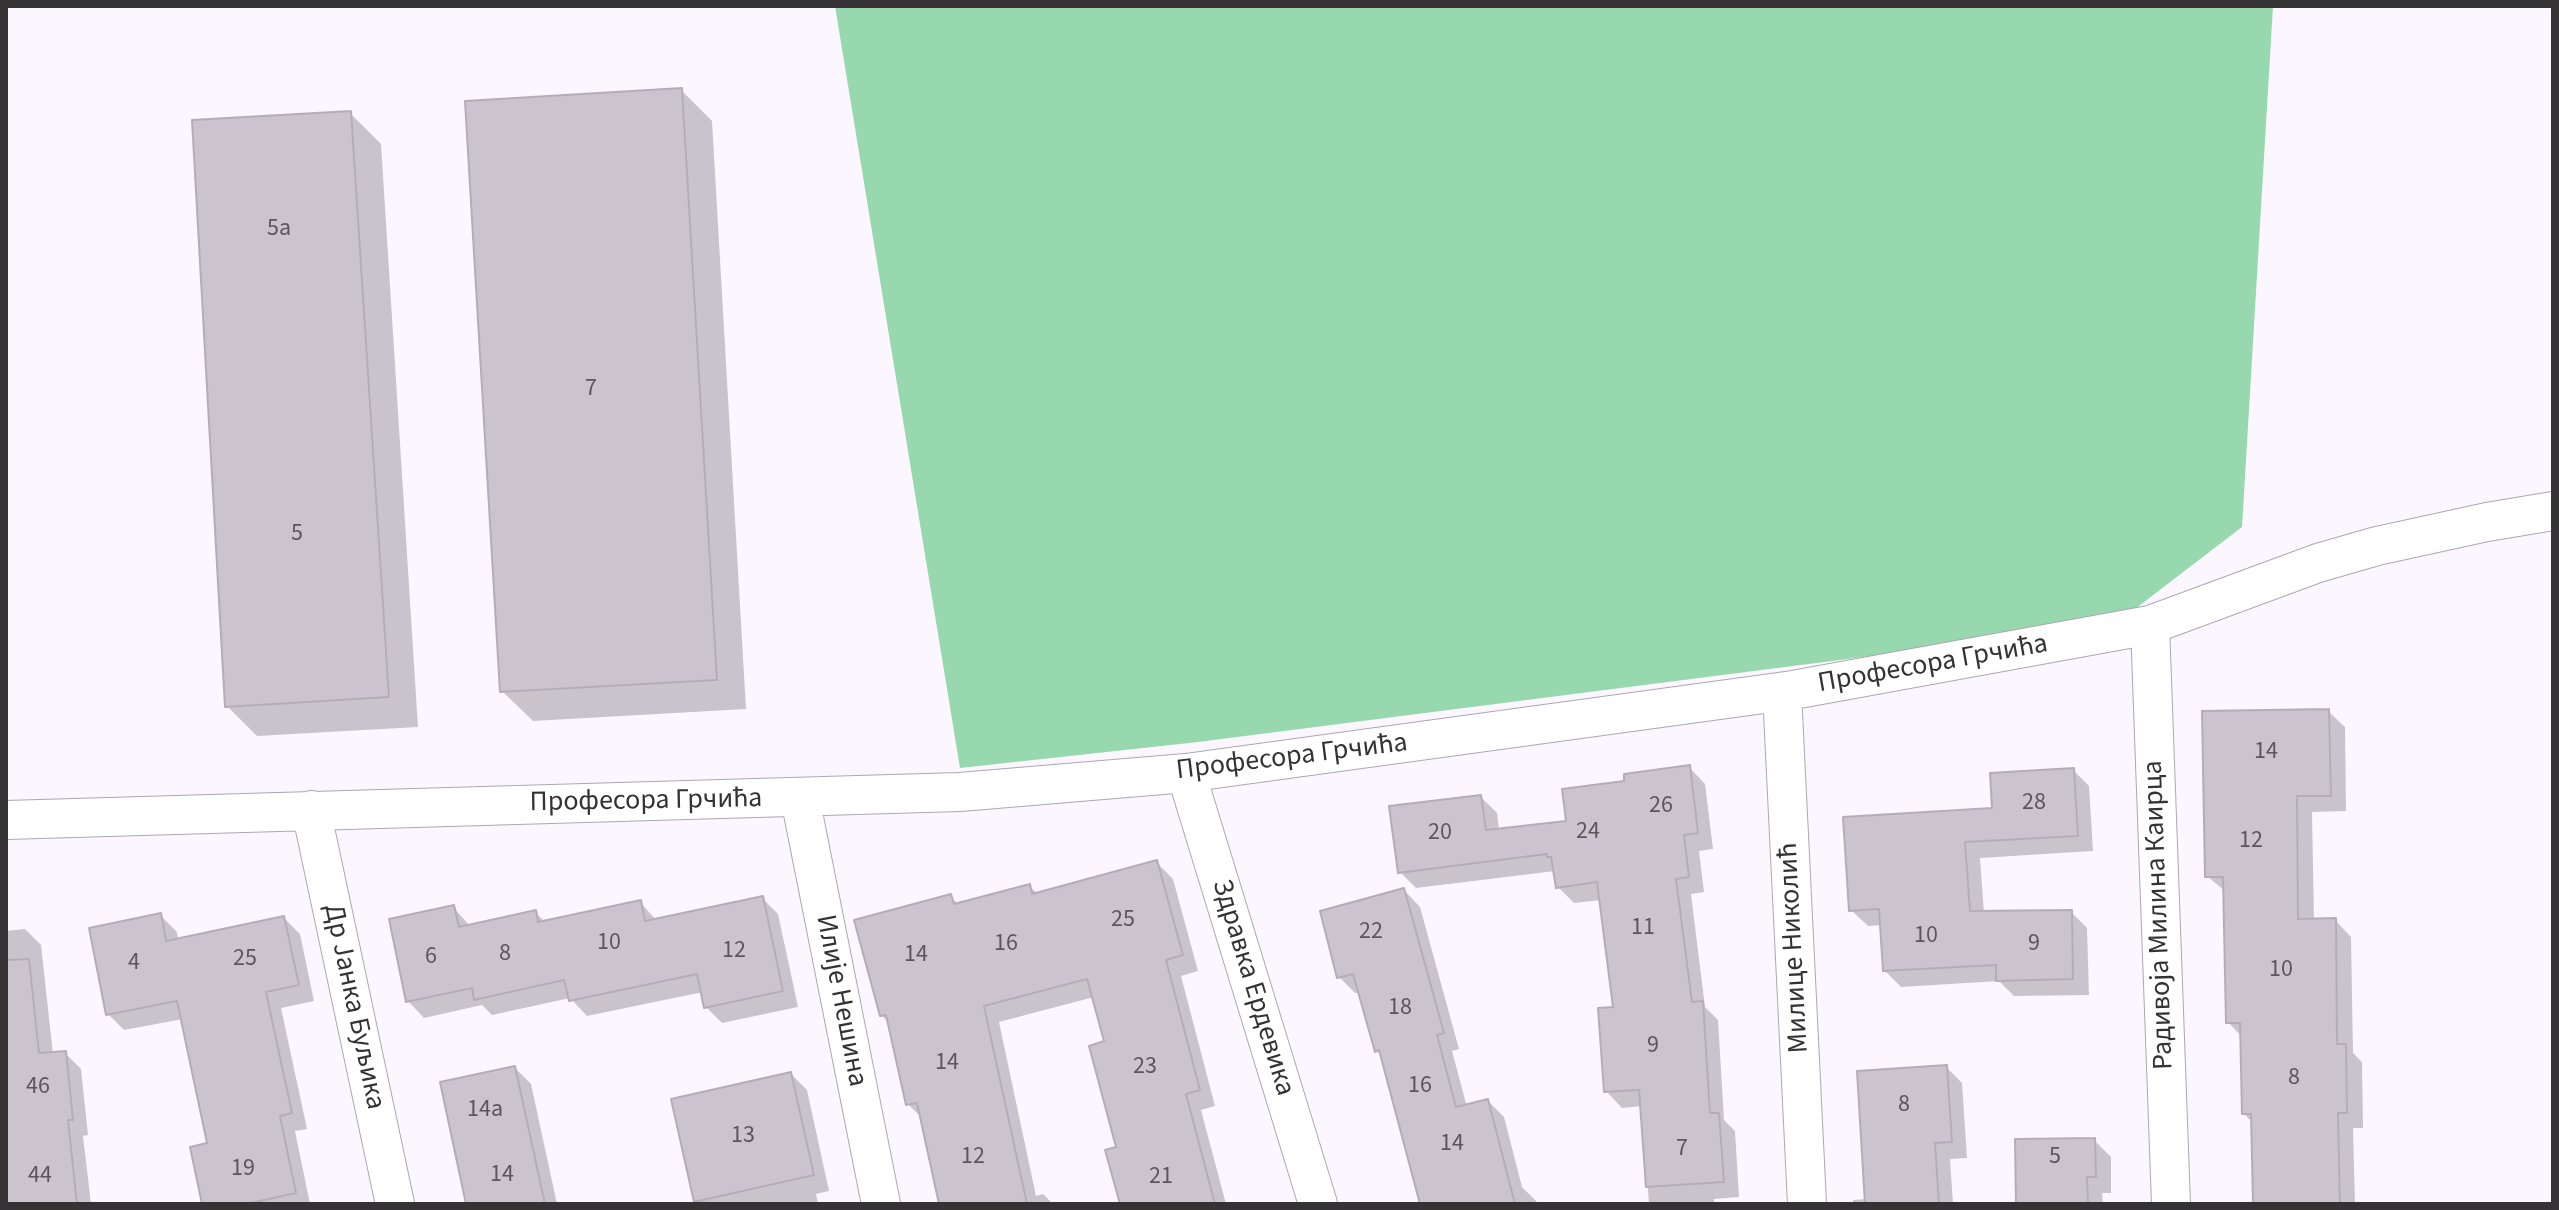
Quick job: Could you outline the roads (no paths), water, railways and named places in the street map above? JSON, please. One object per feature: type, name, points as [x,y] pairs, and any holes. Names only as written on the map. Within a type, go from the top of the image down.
[{"type":"street","name":"Професора Грчића","points":[[6,820],[960,792],[1186,773],[1782,692],[2150,625],[2306,567],[2377,546],[2553,511]]},
{"type":"street","name":"Радивоја Милина Каирца","points":[[2150,625],[2171,1204]]},
{"type":"street","name":"Милице Николић","points":[[1782,692],[1807,1204]]},
{"type":"street","name":"Здравка Ердевика","points":[[1186,773],[1318,1204]]},
{"type":"street","name":"Илије Нешина","points":[[800,798],[881,1204]]},
{"type":"street","name":"Др Јанка Буљика","points":[[311,810],[395,1204]]}]
